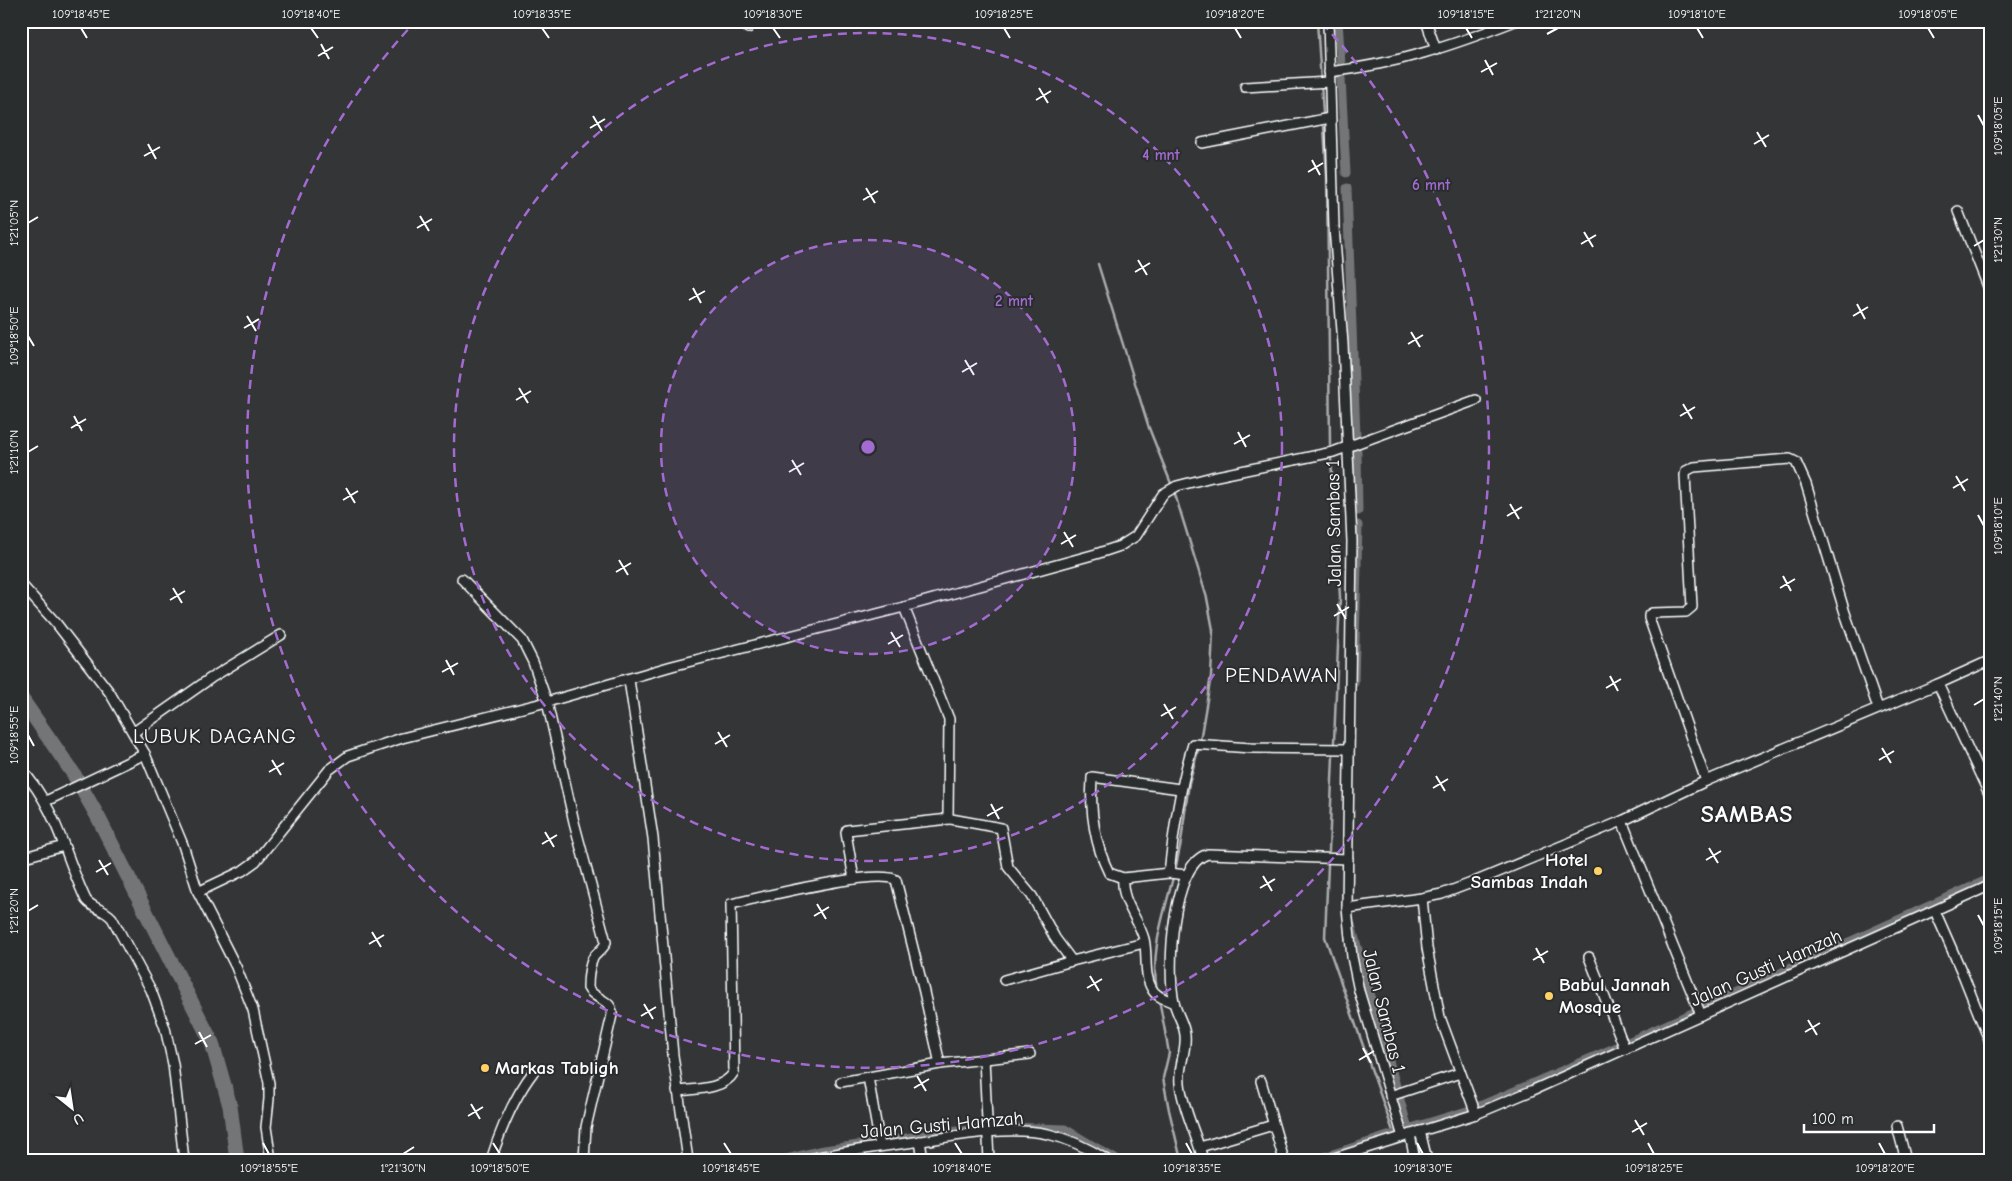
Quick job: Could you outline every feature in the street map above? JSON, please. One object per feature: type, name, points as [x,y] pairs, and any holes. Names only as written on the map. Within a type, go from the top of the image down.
[{"type":"street","name":"Jalan Sambas 1","points":[[1328,21],[1334,227],[1348,447],[1352,578],[1346,908],[1352,957],[1359,991],[1390,1096],[1415,1160]]},
{"type":"street","points":[[1426,21],[1436,50]]},
{"type":"street","points":[[1245,87],[1302,84],[1329,78],[1436,50],[1515,21]]},
{"type":"street","points":[[1202,143],[1330,118]]},
{"type":"street","points":[[1958,211],[1991,294]]},
{"type":"street","points":[[198,892],[242,871],[256,861],[329,770],[341,760],[402,738],[547,702],[629,680],[672,666],[904,608],[1120,546],[1136,536],[1163,494],[1173,488],[1212,477],[1333,452],[1476,400]]},
{"type":"street","points":[[1706,781],[1649,618],[1652,613],[1686,612],[1692,607],[1685,475],[1686,471],[1694,467],[1790,460],[1796,462],[1806,484],[1845,613],[1878,708]]},
{"type":"street","points":[[462,579],[522,640],[533,662],[547,702],[574,822],[606,942],[592,961],[588,988],[596,997],[607,1002],[612,1009],[586,1127],[584,1160]]},
{"type":"street","points":[[21,584],[56,623],[110,693],[145,754],[198,892],[242,982],[252,1010],[269,1084],[270,1098],[266,1127],[270,1160]]},
{"type":"street","points":[[904,608],[949,719],[948,813],[950,819]]},
{"type":"street","points":[[134,732],[211,678],[281,635]]},
{"type":"street","points":[[1346,908],[1442,894],[1474,882],[1622,821],[1706,781],[1991,660]]},
{"type":"street","points":[[629,680],[653,838],[677,1091],[688,1160]]},
{"type":"street","points":[[1938,684],[1991,798]]},
{"type":"street","points":[[1171,873],[1174,818],[1193,744],[1349,749]]},
{"type":"street","points":[[46,801],[145,754]]},
{"type":"street","points":[[21,769],[46,801],[86,900],[93,908],[104,911],[112,918],[151,990],[171,1049],[184,1160]]},
{"type":"street","points":[[1180,789],[1092,777],[1091,808],[1099,844],[1109,872],[1123,878],[1171,873],[1185,875]]},
{"type":"street","points":[[854,879],[846,834],[847,830],[950,819],[1001,828],[1008,867],[1032,896],[1055,938],[1072,961]]},
{"type":"street","points":[[1622,821],[1701,1016]]},
{"type":"street","points":[[21,858],[64,846]]},
{"type":"street","points":[[1203,1160],[1180,1085],[1179,1066],[1183,1054],[1185,1033],[1170,1001],[1172,932],[1185,875],[1197,861],[1208,854],[1348,858]]},
{"type":"street","points":[[677,1091],[714,1086],[726,1080],[734,1072],[731,904],[854,879],[886,877],[896,880],[940,1064]]},
{"type":"street","points":[[1123,878],[1124,892],[1144,943],[1149,983],[1156,994],[1170,1001]]},
{"type":"street","name":"Jalan Gusti Hamzah","points":[[1328,1160],[1476,1114],[1701,1016],[1991,885]]},
{"type":"street","points":[[1422,898],[1427,948],[1440,1017],[1476,1114]]},
{"type":"street","points":[[1935,911],[1991,1045]]},
{"type":"street","points":[[1004,980],[1144,943]]},
{"type":"street","points":[[1589,957],[1625,1049]]},
{"type":"street","points":[[841,1082],[940,1064],[1030,1054]]},
{"type":"street","points":[[984,1059],[986,1133],[989,1160]]},
{"type":"street","points":[[492,1160],[505,1120],[524,1084],[534,1071]]},
{"type":"street","points":[[1390,1096],[1460,1072]]},
{"type":"street","points":[[868,1077],[880,1146]]},
{"type":"street","points":[[1261,1081],[1284,1160]]},
{"type":"street","points":[[1200,1147],[1273,1125]]},
{"type":"street","points":[[1897,1126],[1906,1160]]},
{"type":"street","points":[[1420,1131],[1426,1160]]},
{"type":"street","name":"Jalan Gusti Hamzah","points":[[805,1160],[880,1146],[986,1133],[1016,1132],[1047,1134],[1070,1140],[1106,1160]]},
{"type":"street","points":[[920,1141],[923,1160]]},
{"type":"waterway","points":[[1317,21],[1323,113]]},
{"type":"waterway","points":[[1338,21],[1341,64]]},
{"type":"waterway","points":[[1341,78],[1346,173]]},
{"type":"waterway","points":[[1324,127],[1327,177],[1330,445]]},
{"type":"waterway","points":[[1347,188],[1356,437]]},
{"type":"waterway","points":[[1098,264],[1149,428],[1172,486]]},
{"type":"waterway","points":[[1357,451],[1358,511]]},
{"type":"waterway","points":[[1331,459],[1336,536]]},
{"type":"waterway","points":[[1174,491],[1207,598],[1213,630],[1211,676],[1200,741]]},
{"type":"waterway","points":[[1354,683],[1358,525]]},
{"type":"waterway","points":[[1334,742],[1340,597],[1337,550]]},
{"type":"waterway","points":[[21,698],[73,773],[98,817],[212,1043],[230,1106],[237,1160]]},
{"type":"waterway","points":[[1175,871],[1189,783],[1199,747]]},
{"type":"waterway","points":[[1329,851],[1333,756]]},
{"type":"waterway","points":[[1328,865],[1325,937],[1394,1134]]},
{"type":"waterway","points":[[1157,991],[1155,961],[1159,933],[1173,877]]},
{"type":"waterway","points":[[1705,1007],[1991,878]]},
{"type":"waterway","points":[[1351,925],[1396,1086]]},
{"type":"waterway","points":[[1159,999],[1169,1053],[1163,1078],[1181,1160]]},
{"type":"waterway","points":[[1630,1041],[1692,1013]]},
{"type":"waterway","points":[[1480,1106],[1617,1047]]},
{"type":"waterway","points":[[1400,1100],[1408,1129],[1467,1111]]},
{"type":"waterway","points":[[1009,1127],[1065,1129],[1117,1160]]},
{"type":"waterway","points":[[887,1141],[945,1132],[973,1130]]},
{"type":"waterway","points":[[1315,1160],[1394,1134]]},
{"type":"waterway","points":[[782,1160],[818,1151],[872,1143]]},
{"type":"place","name":"Hotel Sambas Indah","points":[[1598,871]]},
{"type":"place","name":"Babul Jannah Mosque","points":[[1549,996]]},
{"type":"place","name":"Markas Tabligh","points":[[485,1068]]},
{"type":"district","name":"PENDAWAN","points":[[1282,675]]},
{"type":"district","name":"LUBUK DAGANG","points":[[215,736]]},
{"type":"district","name":"SAMBAS","points":[[1747,814]]}]
